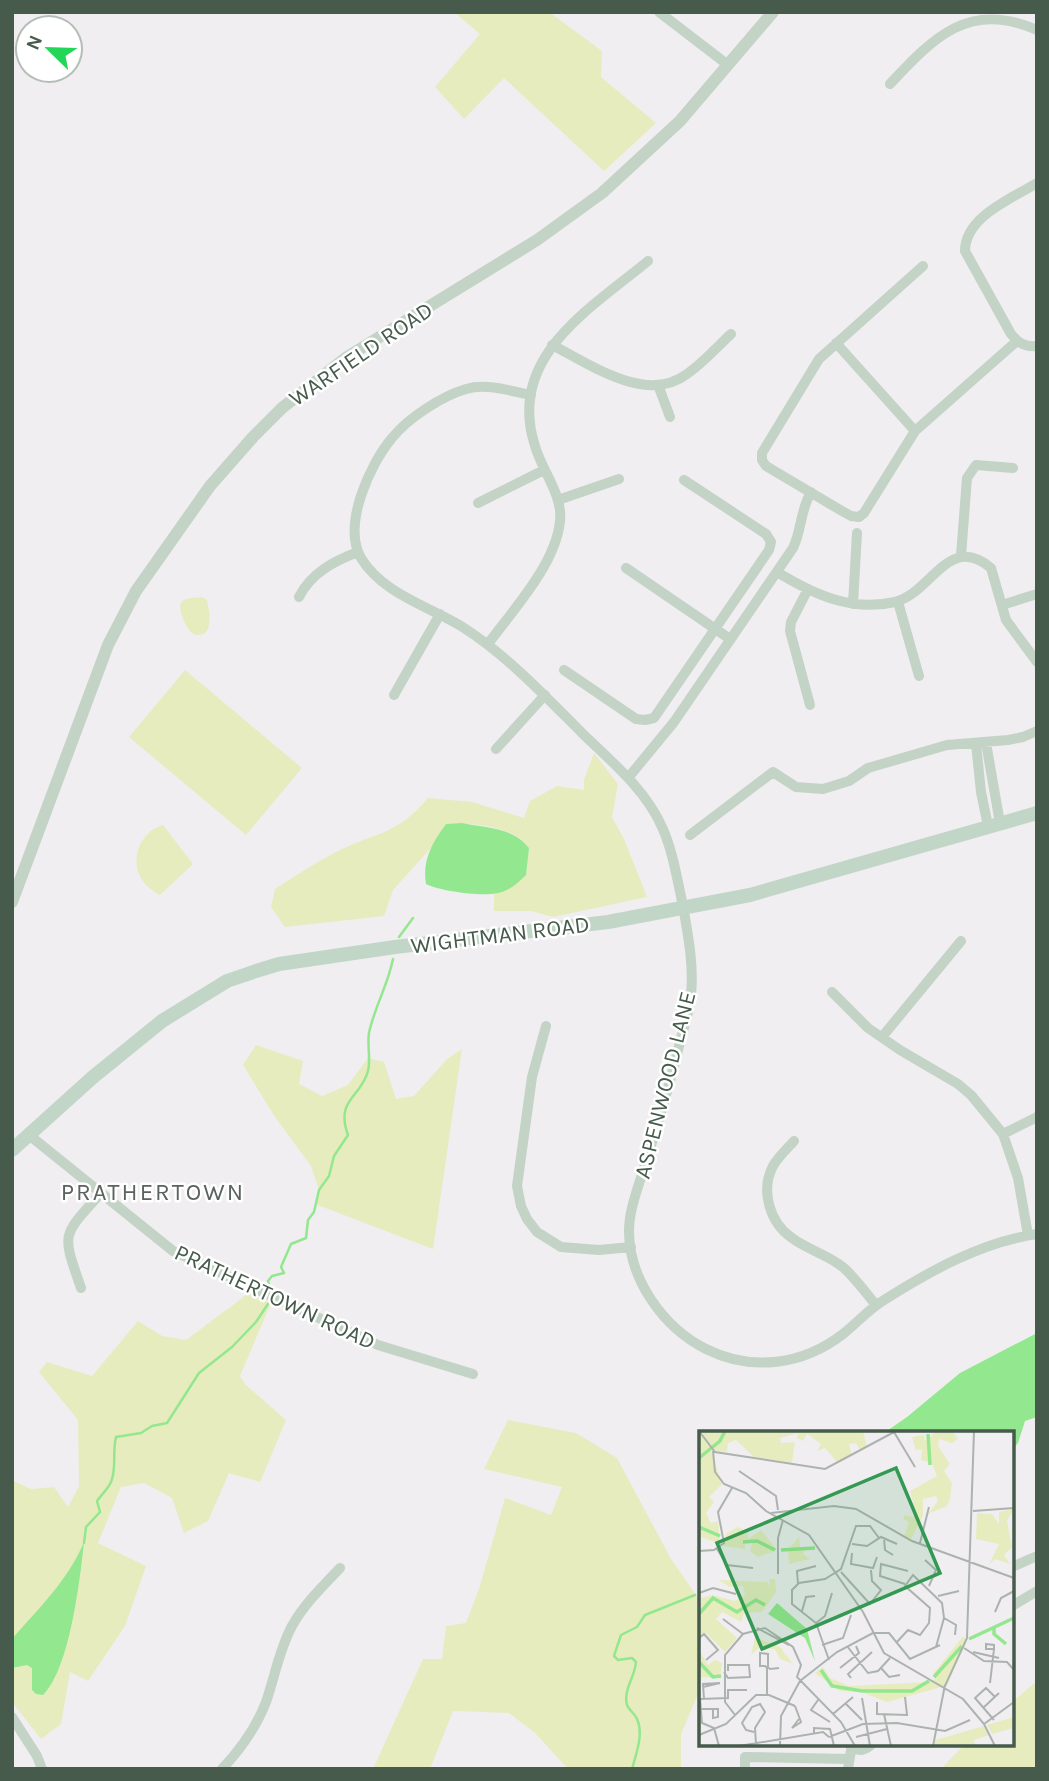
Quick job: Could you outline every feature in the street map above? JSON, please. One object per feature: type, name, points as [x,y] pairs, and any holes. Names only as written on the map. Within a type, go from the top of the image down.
[{"type":"main road","name":"WIGHTMAN ROAD","points":[[12,1150],[93,1077],[162,1021],[227,981],[256,971],[279,964],[396,947],[608,922],[750,895],[1037,813]]},
{"type":"street","points":[[659,12],[728,65]]},
{"type":"street","name":"WARFIELD ROAD","points":[[12,902],[108,645],[136,592],[210,486],[282,408],[347,357],[537,240],[603,193],[680,121],[773,12]]},
{"type":"street","points":[[890,84],[924,47],[960,24],[993,19],[1015,22],[1037,30]]},
{"type":"street","points":[[1037,183],[976,221],[966,236],[965,246],[986,294],[1004,325],[1017,341],[1037,346]]},
{"type":"street","points":[[488,644],[549,557],[560,522],[558,500],[544,470],[530,428],[531,395],[536,374],[552,345],[569,326],[648,261]]},
{"type":"street","points":[[923,265],[813,367],[762,453],[766,466],[851,516],[859,517],[915,431],[1017,341]]},
{"type":"street","points":[[552,345],[626,382],[658,385],[687,375],[731,334]]},
{"type":"street","points":[[836,343],[915,431]]},
{"type":"street","points":[[658,385],[670,417]]},
{"type":"street","points":[[299,597],[324,568],[358,552],[354,529],[356,512],[380,454],[402,427],[447,396],[469,388],[498,388],[531,395]]},
{"type":"street","points":[[961,556],[967,478],[970,470],[976,466],[1013,468]]},
{"type":"street","points":[[478,503],[544,470]]},
{"type":"street","points":[[558,500],[619,480]]},
{"type":"street","points":[[564,670],[636,719],[654,718],[769,550],[771,542],[766,534],[684,480]]},
{"type":"street","points":[[628,778],[674,722],[777,572],[797,540],[801,511],[811,492]]},
{"type":"street","points":[[853,604],[857,533]]},
{"type":"street","name":"ASPENWOOD LANE","points":[[358,552],[372,573],[382,582],[488,644],[545,695],[628,778],[662,825],[683,908],[691,957],[691,997],[674,1069],[630,1217],[631,1247],[642,1281],[665,1318],[682,1334],[729,1359],[781,1363],[805,1356],[843,1335],[876,1305],[981,1248],[1032,1235]]},
{"type":"street","points":[[777,572],[807,591],[828,599],[874,605],[898,602],[915,591],[946,563],[961,556],[974,558],[991,568],[1013,631],[1037,662]]},
{"type":"street","points":[[626,568],[730,639]]},
{"type":"street","points":[[807,591],[791,622],[790,631],[810,705]]},
{"type":"street","points":[[1002,605],[1037,594]]},
{"type":"street","points":[[898,602],[919,676]]},
{"type":"street","points":[[394,695],[440,614]]},
{"type":"street","points":[[496,749],[545,695]]},
{"type":"street","points":[[690,835],[773,772],[796,788],[823,789],[849,781],[868,768],[947,745],[1023,737],[1037,731]]},
{"type":"street","points":[[981,743],[994,824]]},
{"type":"street","points":[[882,1038],[961,941]]},
{"type":"street","points":[[832,992],[868,1028],[958,1084],[971,1095],[1003,1134],[1018,1178],[1032,1235]]},
{"type":"street","points":[[546,1026],[532,1077],[517,1186],[521,1206],[537,1231],[561,1247],[599,1250],[631,1247]]},
{"type":"street","points":[[1003,1134],[1037,1117]]},
{"type":"street","name":"PRATHERTOWN ROAD","points":[[29,1135],[173,1251],[378,1345],[473,1374]]},
{"type":"street","points":[[794,1142],[775,1162],[770,1172],[767,1186],[768,1204],[774,1219],[780,1229],[793,1240],[844,1268],[876,1305]]},
{"type":"street","points":[[81,1288],[68,1250],[67,1238],[72,1226],[100,1194]]},
{"type":"street","points":[[1014,1566],[1037,1556]]},
{"type":"street","points":[[222,1769],[239,1752],[256,1726],[279,1654],[293,1624],[340,1568]]},
{"type":"street","points":[[1014,1605],[1037,1591]]},
{"type":"street","points":[[12,1717],[37,1756],[42,1769]]},
{"type":"street","points":[[745,1769],[745,1757],[848,1764],[851,1746],[860,1751],[870,1746]]},
{"type":"shaded area","points":[[454,12],[549,12],[602,51],[601,77],[656,123],[604,171],[504,78],[464,119],[435,87],[480,34]]},
{"type":"shaded area","points":[[202,597],[207,600],[209,623],[204,634],[196,635],[186,624],[180,606],[185,599]]},
{"type":"shaded area","points":[[185,670],[302,768],[246,835],[129,737]]},
{"type":"shaded area","points":[[594,753],[618,784],[612,817],[624,839],[647,897],[553,917],[531,911],[494,911],[494,894],[526,875],[529,848],[513,834],[502,830],[479,825],[446,824],[430,849],[393,890],[384,916],[285,927],[271,907],[275,889],[336,852],[396,826],[428,798],[472,802],[524,818],[530,801],[557,786],[584,790],[584,780]]},
{"type":"shaded area","points":[[462,823],[507,832],[522,841],[529,848],[526,875],[510,889],[491,894],[461,893],[426,884],[425,867],[436,838],[446,824]]},
{"type":"shaded area","points":[[163,825],[193,864],[160,895],[142,880],[138,872],[137,856],[148,833]]},
{"type":"shaded area","points":[[256,1045],[303,1061],[299,1084],[322,1096],[348,1085],[368,1058],[384,1062],[396,1099],[414,1096],[447,1059],[462,1049],[433,1249],[315,1204],[319,1190],[311,1166],[275,1117],[243,1065]]},
{"type":"shaded area","points":[[249,1293],[271,1303],[240,1376],[245,1384],[286,1420],[260,1482],[229,1473],[208,1521],[184,1533],[172,1498],[144,1483],[121,1487],[98,1543],[146,1566],[125,1626],[88,1681],[70,1672],[61,1724],[41,1739],[12,1702],[12,1484],[14,1481],[31,1489],[54,1487],[68,1507],[79,1486],[78,1420],[39,1372],[47,1362],[92,1376],[138,1321],[162,1336],[186,1340]]},
{"type":"shaded area","points":[[1037,1333],[1037,1417],[1025,1421],[1014,1448],[1014,1431],[887,1431],[907,1417],[960,1373]]},
{"type":"shaded area","points":[[508,1420],[576,1433],[617,1458],[671,1559],[699,1599],[699,1692],[681,1734],[681,1769],[568,1769],[535,1733],[509,1713],[453,1711],[430,1769],[373,1769],[423,1659],[442,1659],[446,1626],[466,1623],[479,1589],[505,1498],[551,1515],[562,1487],[484,1469]]},
{"type":"shaded area","points":[[84,1542],[67,1645],[52,1682],[43,1695],[36,1694],[32,1690],[32,1668],[27,1665],[12,1668],[12,1639],[70,1569]]},
{"type":"shaded area","points":[[1037,1681],[1037,1769],[941,1769],[963,1746],[1014,1746],[1014,1700]]},
{"type":"waterway","points":[[399,937],[413,918]]},
{"type":"waterway","points":[[271,1292],[268,1281],[272,1276],[284,1273],[281,1267],[291,1244],[306,1238],[308,1220],[314,1212],[319,1190],[329,1176],[334,1156],[348,1135],[345,1123],[347,1106],[368,1071],[369,1033],[393,959]]},
{"type":"waterway","points":[[84,1543],[86,1527],[100,1512],[97,1501],[113,1477],[116,1437],[141,1433],[152,1426],[167,1423],[199,1373],[232,1347],[256,1322],[268,1304]]},
{"type":"waterway","points":[[632,1769],[640,1731],[626,1699],[636,1662],[632,1658],[618,1660],[614,1656],[621,1635],[637,1627],[645,1615],[695,1595]]},
{"type":"district","name":"PRATHERTOWN","points":[[153,1192]]}]
